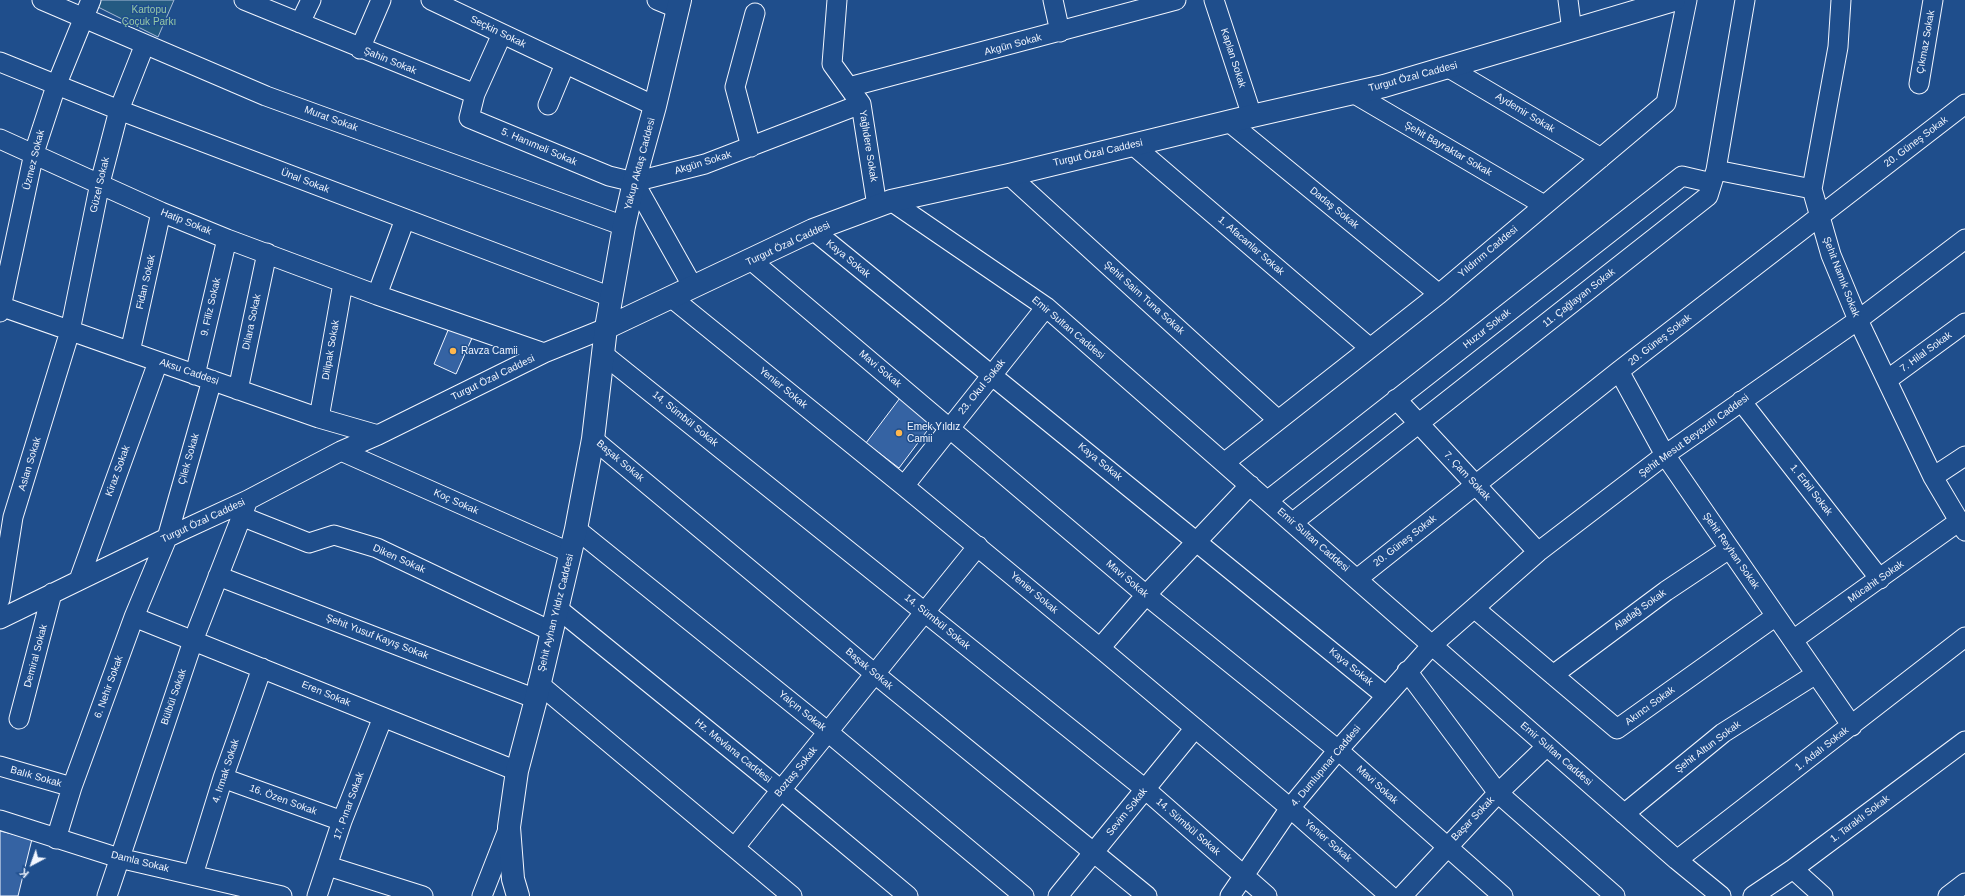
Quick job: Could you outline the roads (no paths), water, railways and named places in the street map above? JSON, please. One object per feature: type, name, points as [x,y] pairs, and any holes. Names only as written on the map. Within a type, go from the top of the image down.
[{"type":"main road","name":"Turgut Özal Caddesi","points":[[606,328],[752,261],[813,230],[884,204],[1353,93],[1450,68],[1674,0]]},
{"type":"main road","name":"Yakup Aktaş Caddesi","points":[[606,328],[624,226],[634,182],[656,106],[680,4]]},
{"type":"main road","name":"Şehit Ayhan Yıldız Caddesi","points":[[518,896],[513,879],[509,827],[517,771],[576,529],[593,438],[606,328]]},
{"type":"street","name":"Murat Sokak","points":[[42,0],[266,96],[624,226]]},
{"type":"street","name":"Üzmez Sokak","points":[[1,308],[34,153],[56,86],[91,0]]},
{"type":"street","name":"Şahin Sokak","points":[[244,0],[360,49],[475,94]]},
{"type":"street","points":[[300,24],[311,0]]},
{"type":"street","points":[[360,49],[381,0]]},
{"type":"street","name":"Seçkin Sokak","points":[[431,0],[656,106]]},
{"type":"street","points":[[657,0],[680,4]]},
{"type":"street","name":"Yağlıdere Sokak","points":[[837,0],[832,64],[861,104],[884,204]]},
{"type":"street","points":[[1053,0],[1060,32]]},
{"type":"street","name":"Akgün Sokak","points":[[849,87],[1176,0]]},
{"type":"street","name":"Kaplan Sokak","points":[[1214,0],[1252,116]]},
{"type":"street","points":[[1568,0],[1572,30]]},
{"type":"street","name":"Yıldırım Caddesi","points":[[1224,463],[1439,294],[1666,103],[1687,0]]},
{"type":"street","name":"11. Çağlayan Sokak","points":[[1292,523],[1708,196],[1714,177],[1745,0]]},
{"type":"street","name":"Şehit Namık Sokak","points":[[1840,0],[1838,47],[1812,189],[1818,216],[1831,255],[1858,320],[1933,477],[1962,527]]},
{"type":"street","name":"Çıkmaz Sokak","points":[[1919,84],[1933,0]]},
{"type":"street","points":[[751,147],[735,87],[755,13]]},
{"type":"street","points":[[475,94],[502,34]]},
{"type":"street","name":"Güzel Sokak","points":[[70,331],[100,183],[119,110],[145,44]]},
{"type":"street","name":"Ünal Sokak","points":[[0,62],[56,86],[611,296]]},
{"type":"street","points":[[548,105],[565,64]]},
{"type":"street","name":"Aydemir Sokak","points":[[1450,68],[1601,158]]},
{"type":"street","name":"Şehit Bayraktar Sokak","points":[[1353,93],[1544,205]]},
{"type":"street","name":"5. Hanımeli Sokak","points":[[475,94],[469,118],[609,176],[634,182]]},
{"type":"street","name":"Akgün Sokak","points":[[634,182],[705,164],[861,104]]},
{"type":"street","name":"20. Güneş Sokak","points":[[1357,579],[1619,371],[1965,104]]},
{"type":"street","name":"Dadaş Sokak","points":[[1229,122],[1439,294]]},
{"type":"street","name":"Hatip Sokak","points":[[0,139],[34,153],[161,212],[227,239],[343,283],[544,353]]},
{"type":"street","name":"1. Afacanlar Sokak","points":[[1132,145],[1370,348]]},
{"type":"street","name":"Şehit Saim Tuna Sokak","points":[[1009,175],[1278,420]]},
{"type":"street","name":"Huzur Sokak","points":[[1267,501],[1682,176],[1714,177]]},
{"type":"street","points":[[1714,177],[1812,189]]},
{"type":"street","points":[[634,182],[693,287]]},
{"type":"street","name":"Emir Sultan Caddesi","points":[[884,204],[1046,307],[1624,814],[1719,895]]},
{"type":"street","name":"Fidan Sokak","points":[[130,352],[161,212]]},
{"type":"street","points":[[377,295],[405,219]]},
{"type":"street","name":"Kaya Sokak","points":[[813,230],[1386,696]]},
{"type":"street","name":"9. Filiz Sokak","points":[[204,377],[227,239]]},
{"type":"street","name":"Şehit Mesut Beyazıtlı Caddesi","points":[[1432,645],[1538,552],[1665,455],[1858,320],[1965,239]]},
{"type":"street","name":"Dilara Sokak","points":[[238,390],[267,254]]},
{"type":"street","name":"Mavi Sokak","points":[[752,261],[1146,595],[1338,750],[1503,896]]},
{"type":"street","name":"Dilipak Sokak","points":[[319,418],[343,283]]},
{"type":"street","name":"Yenier Sokak","points":[[672,298],[978,546],[1290,808],[1390,896]]},
{"type":"street","name":"23. Okul Sokak","points":[[904,486],[1046,307]]},
{"type":"street","name":"Aksu Caddesi","points":[[1,308],[319,418],[378,435]]},
{"type":"street","name":"7. Hilal Sokak","points":[[1887,380],[1965,324]]},
{"type":"street","name":"Turgut Özal Caddesi","points":[[0,619],[167,538],[245,508],[341,451],[378,435],[544,353],[606,328]]},
{"type":"street","name":"Aslan Sokak","points":[[0,599],[13,517],[70,331]]},
{"type":"street","name":"14. Sümbül Sokak","points":[[603,354],[1145,789],[1267,896]]},
{"type":"street","name":"Kiraz Sokak","points":[[79,580],[158,362]]},
{"type":"street","name":"Şehit Reyhan Sokak","points":[[1619,371],[1665,455],[1852,726]]},
{"type":"street","name":"Çilek Sokak","points":[[167,538],[204,377]]},
{"type":"street","name":"7. Çam Sokak","points":[[1396,399],[1538,552]]},
{"type":"street","name":"1. Erbil Sokak","points":[[1741,401],[1880,579]]},
{"type":"street","name":"Başak Sokak","points":[[593,438],[875,674],[1147,896]]},
{"type":"street","name":"Koç Sokak","points":[[341,451],[571,553]]},
{"type":"street","points":[[1933,477],[1965,456]]},
{"type":"street","points":[[1100,648],[1146,595],[1250,485]]},
{"type":"street","name":"Bülbül Sokak","points":[[108,896],[119,858],[193,641],[245,508]]},
{"type":"street","name":"Diken Sokak","points":[[245,508],[309,543],[334,535],[378,548],[551,631]]},
{"type":"street","name":"Mücahit Sokak","points":[[1793,640],[1880,579],[1962,527]]},
{"type":"street","name":"Yalçın Sokak","points":[[576,529],[828,732],[1024,896]]},
{"type":"street","name":"6. Nehir Sokak","points":[[56,839],[72,787],[134,617],[167,538]]},
{"type":"street","name":"Boztaş Sokak","points":[[735,848],[978,546]]},
{"type":"street","name":"Aladağ Sokak","points":[[1553,675],[1666,591],[1729,549]]},
{"type":"street","name":"Şehit Yusuf Kayış Sokak","points":[[218,576],[537,691],[735,848],[792,896]]},
{"type":"street","name":"Demiral Sokak","points":[[19,719],[52,593]]},
{"type":"street","name":"Hz. Mevlana Caddesi","points":[[557,608],[781,790],[908,896]]},
{"type":"street","name":"Akıncı Sokak","points":[[1474,608],[1617,729],[1776,616]]},
{"type":"street","name":"Eren Sokak","points":[[134,617],[517,771]]},
{"type":"street","name":"1. Adalı Sokak","points":[[1677,860],[1965,637]]},
{"type":"street","name":"4. Dumlupınar Caddesi","points":[[1230,896],[1290,808],[1338,750],[1407,671],[1432,645]]},
{"type":"street","name":"4. Irmak Sokak","points":[[193,875],[223,778],[262,668]]},
{"type":"street","points":[[1407,671],[1498,792],[1615,896]]},
{"type":"street","name":"Şehit Altun Sokak","points":[[1624,814],[1723,733],[1816,674]]},
{"type":"street","name":"17. Pınar Sokak","points":[[317,896],[342,822],[383,717]]},
{"type":"street","name":"Sevim Sokak","points":[[1058,896],[1195,728]]},
{"type":"street","name":"1. Taraklı Sokak","points":[[1753,896],[1793,869],[1965,741]]},
{"type":"street","name":"Başar Sokak","points":[[1402,896],[1498,792],[1547,746]]},
{"type":"street","name":"Balık Sokak","points":[[0,766],[72,787]]},
{"type":"street","name":"16. Özen Sokak","points":[[223,778],[342,822]]},
{"type":"street","name":"Damla Sokak","points":[[0,820],[119,858],[282,896]]},
{"type":"street","points":[[482,896],[509,827]]},
{"type":"street","points":[[328,866],[423,896]]},
{"type":"street","points":[[1793,869],[1823,896]]},
{"type":"place","name":"Ravza Camii","points":[[453,351]]},
{"type":"place","name":"Emek Yıldız Camii","points":[[899,433]]},
{"type":"park label","name":"Kartopu Çoçuk Parkı","points":[[149,16]]}]
